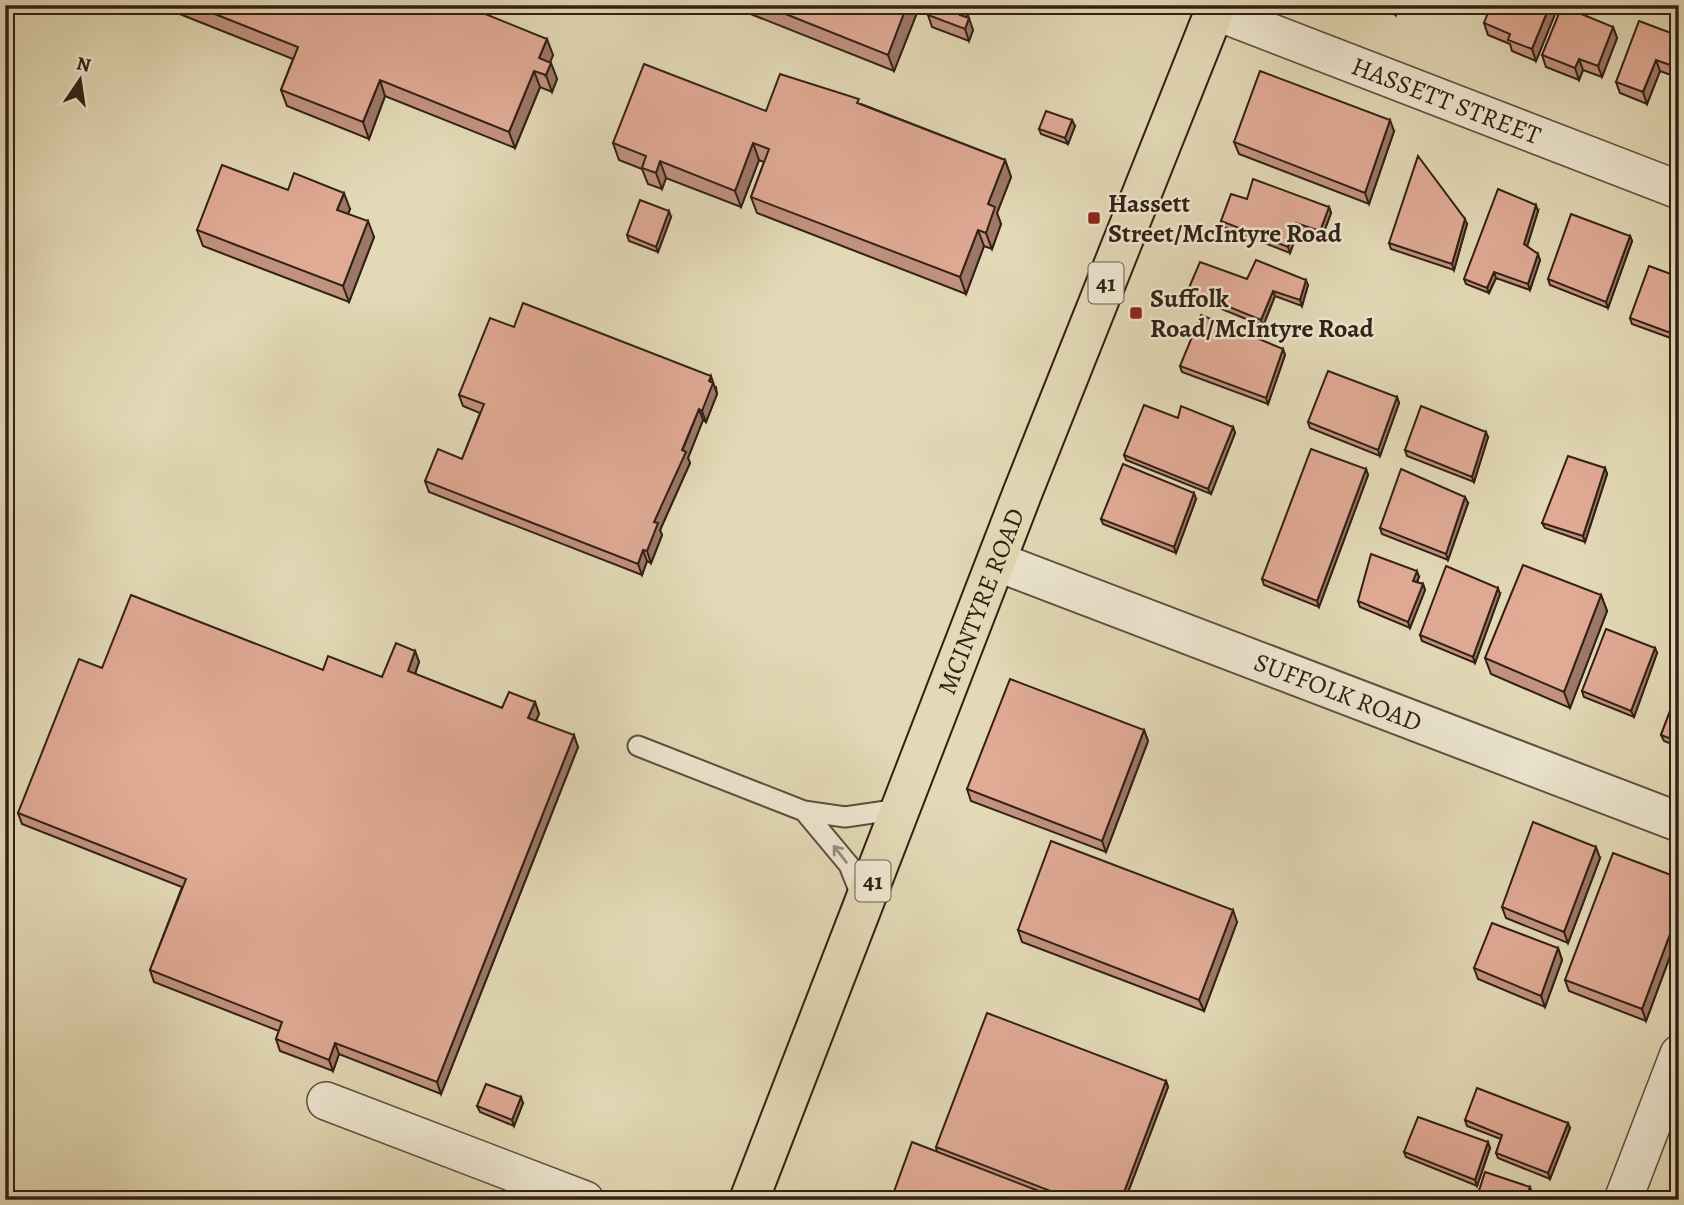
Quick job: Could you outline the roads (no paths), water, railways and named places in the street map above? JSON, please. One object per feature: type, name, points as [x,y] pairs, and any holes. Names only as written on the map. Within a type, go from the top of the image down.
[{"type":"main road","name":"MCINTYRE ROAD","points":[[749,1200],[1216,8]]},
{"type":"street","name":"HASSETT STREET","points":[[1216,8],[1679,190]]},
{"type":"street","name":"SUFFOLK ROAD","points":[[998,562],[1679,822]]},
{"type":"street","points":[[1623,1200],[1679,1054]]},
{"type":"street","points":[[326,1101],[585,1200]]},
{"type":"lane","points":[[638,746],[804,811],[845,817],[900,809]]},
{"type":"lane","points":[[804,811],[849,865],[864,903]]},
{"type":"place","name":"Hassett Street/McIntyre Road","points":[[1094,218]]},
{"type":"place","name":"Suffolk Road/McIntyre Road","points":[[1136,313]]}]
